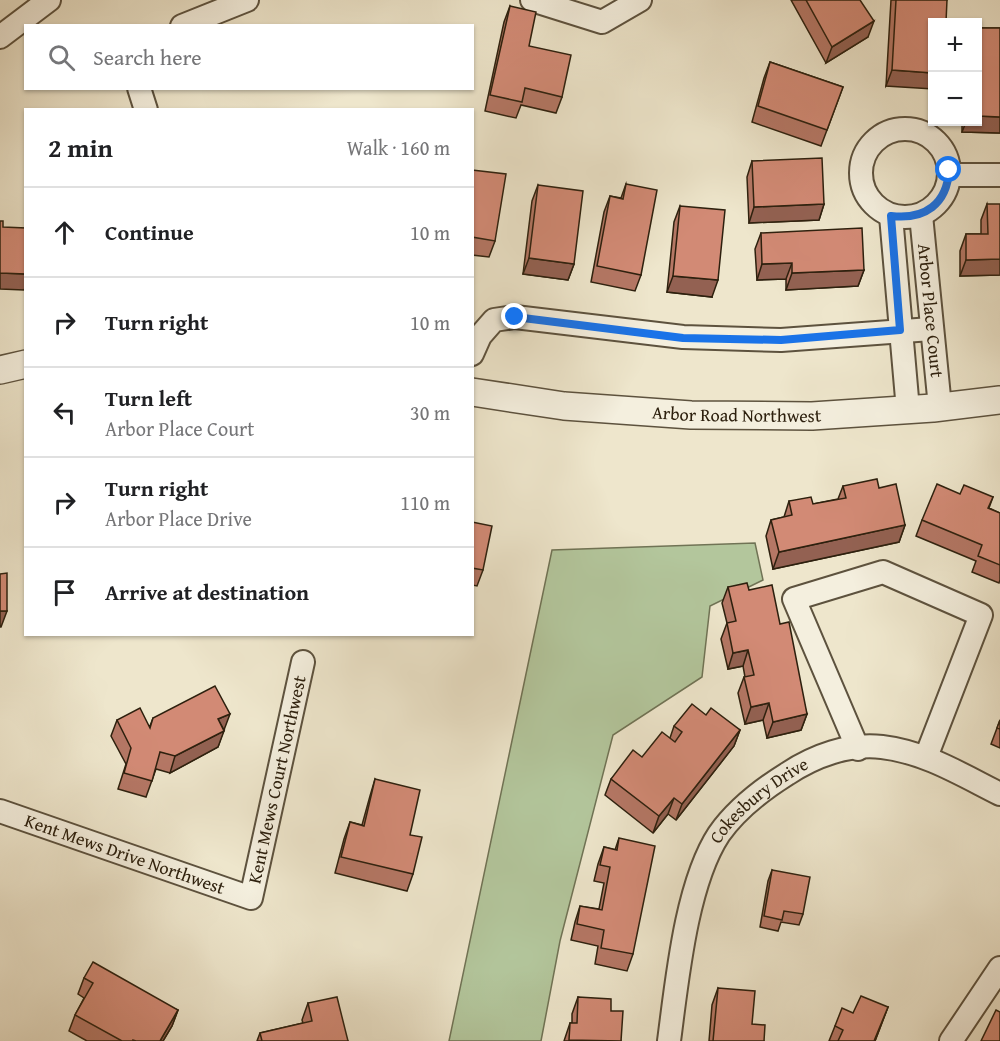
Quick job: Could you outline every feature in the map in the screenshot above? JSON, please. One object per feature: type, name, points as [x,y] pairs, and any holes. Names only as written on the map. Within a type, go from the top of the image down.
[{"type":"street","points":[[0,37],[49,0]]},
{"type":"street","points":[[187,24],[247,0]]},
{"type":"street","points":[[532,0],[602,22],[640,0]]},
{"type":"street","points":[[140,90],[145,108]]},
{"type":"street","points":[[898,129],[914,129],[927,135],[938,144],[946,156],[949,176],[943,197],[933,208],[921,215],[891,216],[878,209],[868,198],[861,184],[860,170],[864,155],[872,142],[884,134],[898,129]]},
{"type":"street","points":[[949,176],[1000,175]]},
{"type":"street","name":"Arbor Place Court","points":[[921,215],[940,407]]},
{"type":"street","name":"Arbor Place Court","points":[[891,216],[908,410]]},
{"type":"street","points":[[474,350],[480,336],[494,320],[515,317],[683,338],[781,340],[931,329]]},
{"type":"street","points":[[0,370],[24,364]]},
{"type":"street","name":"Arbor Road Northwest","points":[[474,392],[564,406],[691,415],[812,416],[908,410],[1000,400]]},
{"type":"street","points":[[858,749],[794,599],[883,572],[981,615],[926,757]]},
{"type":"street","name":"Kent Mews Court Northwest","points":[[251,898],[303,663]]},
{"type":"street","name":"Cokesbury Drive","points":[[669,1041],[683,941],[702,869],[720,834],[745,806],[774,782],[806,762],[834,751],[880,747],[926,757],[1000,794]]},
{"type":"street","name":"Kent Mews Drive Northwest","points":[[0,811],[251,898]]},
{"type":"street","points":[[951,1041],[1000,968]]},
{"type":"green space","points":[[755,543],[763,580],[710,606],[702,677],[613,735],[560,941],[541,1041],[449,1041],[552,550]]},
{"type":"building","points":[[806,0],[860,0],[874,21],[832,47]]},
{"type":"building","points":[[896,0],[947,0],[946,18],[928,18],[928,73],[892,70]]},
{"type":"building","points":[[510,6],[536,12],[529,46],[571,55],[562,97],[525,88],[522,102],[490,95]]},
{"type":"building","points":[[982,28],[1000,28],[1000,117],[982,116]]},
{"type":"building","points":[[770,62],[843,87],[827,130],[758,106]]},
{"type":"building","points":[[822,158],[824,204],[754,207],[752,161]]},
{"type":"building","points":[[474,170],[506,174],[495,241],[474,237]]},
{"type":"building","points":[[626,184],[657,190],[641,275],[597,266],[610,196],[623,199]]},
{"type":"building","points":[[538,185],[583,191],[574,264],[529,258]]},
{"type":"building","points":[[987,204],[1000,204],[1000,259],[966,260],[966,234],[988,234]]},
{"type":"building","points":[[680,206],[725,210],[718,280],[673,276]]},
{"type":"building","points":[[0,221],[3,221],[3,227],[24,228],[24,274],[0,273]]},
{"type":"building","points":[[862,228],[864,270],[792,273],[792,263],[762,264],[761,233]]},
{"type":"building","points":[[877,479],[879,488],[896,484],[905,525],[779,552],[771,520],[792,515],[789,501],[811,497],[813,504],[846,498],[843,486]]},
{"type":"building","points":[[937,484],[960,494],[964,485],[993,497],[988,508],[1000,513],[1000,565],[978,556],[982,545],[922,520]]},
{"type":"building","points":[[474,522],[492,526],[483,570],[474,568]]},
{"type":"building","points":[[7,573],[7,611],[0,611],[0,574]]},
{"type":"building","points":[[747,583],[749,590],[772,585],[780,624],[789,622],[807,714],[773,722],[769,703],[751,707],[744,677],[754,675],[748,650],[733,653],[727,623],[736,621],[728,587]]},
{"type":"building","points":[[215,686],[230,714],[218,719],[224,731],[175,756],[160,752],[152,781],[124,773],[131,748],[117,720],[140,708],[150,728],[153,718]]},
{"type":"building","points":[[692,704],[706,715],[711,708],[740,730],[682,804],[674,798],[659,816],[611,779],[633,750],[642,757],[662,732],[675,742],[682,732],[674,726]]},
{"type":"building","points":[[375,779],[420,790],[410,835],[422,837],[413,874],[341,857],[350,822],[364,826]]},
{"type":"building","points":[[619,838],[655,846],[633,954],[601,948],[604,930],[577,924],[580,906],[602,910],[610,867],[600,865],[604,847],[617,850]]},
{"type":"building","points":[[772,870],[810,877],[803,914],[784,911],[782,920],[764,916]]},
{"type":"building","points":[[93,962],[178,1010],[160,1041],[122,1041],[75,1015],[93,983],[84,978]]},
{"type":"building","points":[[718,988],[755,991],[752,1024],[765,1025],[764,1041],[713,1041]]},
{"type":"building","points":[[861,996],[888,1007],[874,1041],[838,1041],[843,1030],[835,1026],[842,1008],[853,1013]]},
{"type":"building","points":[[337,997],[348,1041],[262,1041],[260,1033],[312,1021],[308,1003]]},
{"type":"building","points":[[578,997],[611,999],[611,1011],[623,1011],[621,1041],[569,1040],[570,1023],[577,1023]]},
{"type":"building","points":[[996,1010],[1000,1012],[1000,1041],[981,1041]]},
{"type":"route","points":[[515,317],[683,338],[781,340],[900,330],[891,216],[921,215],[933,208],[943,197],[948,184],[949,170]]}]
